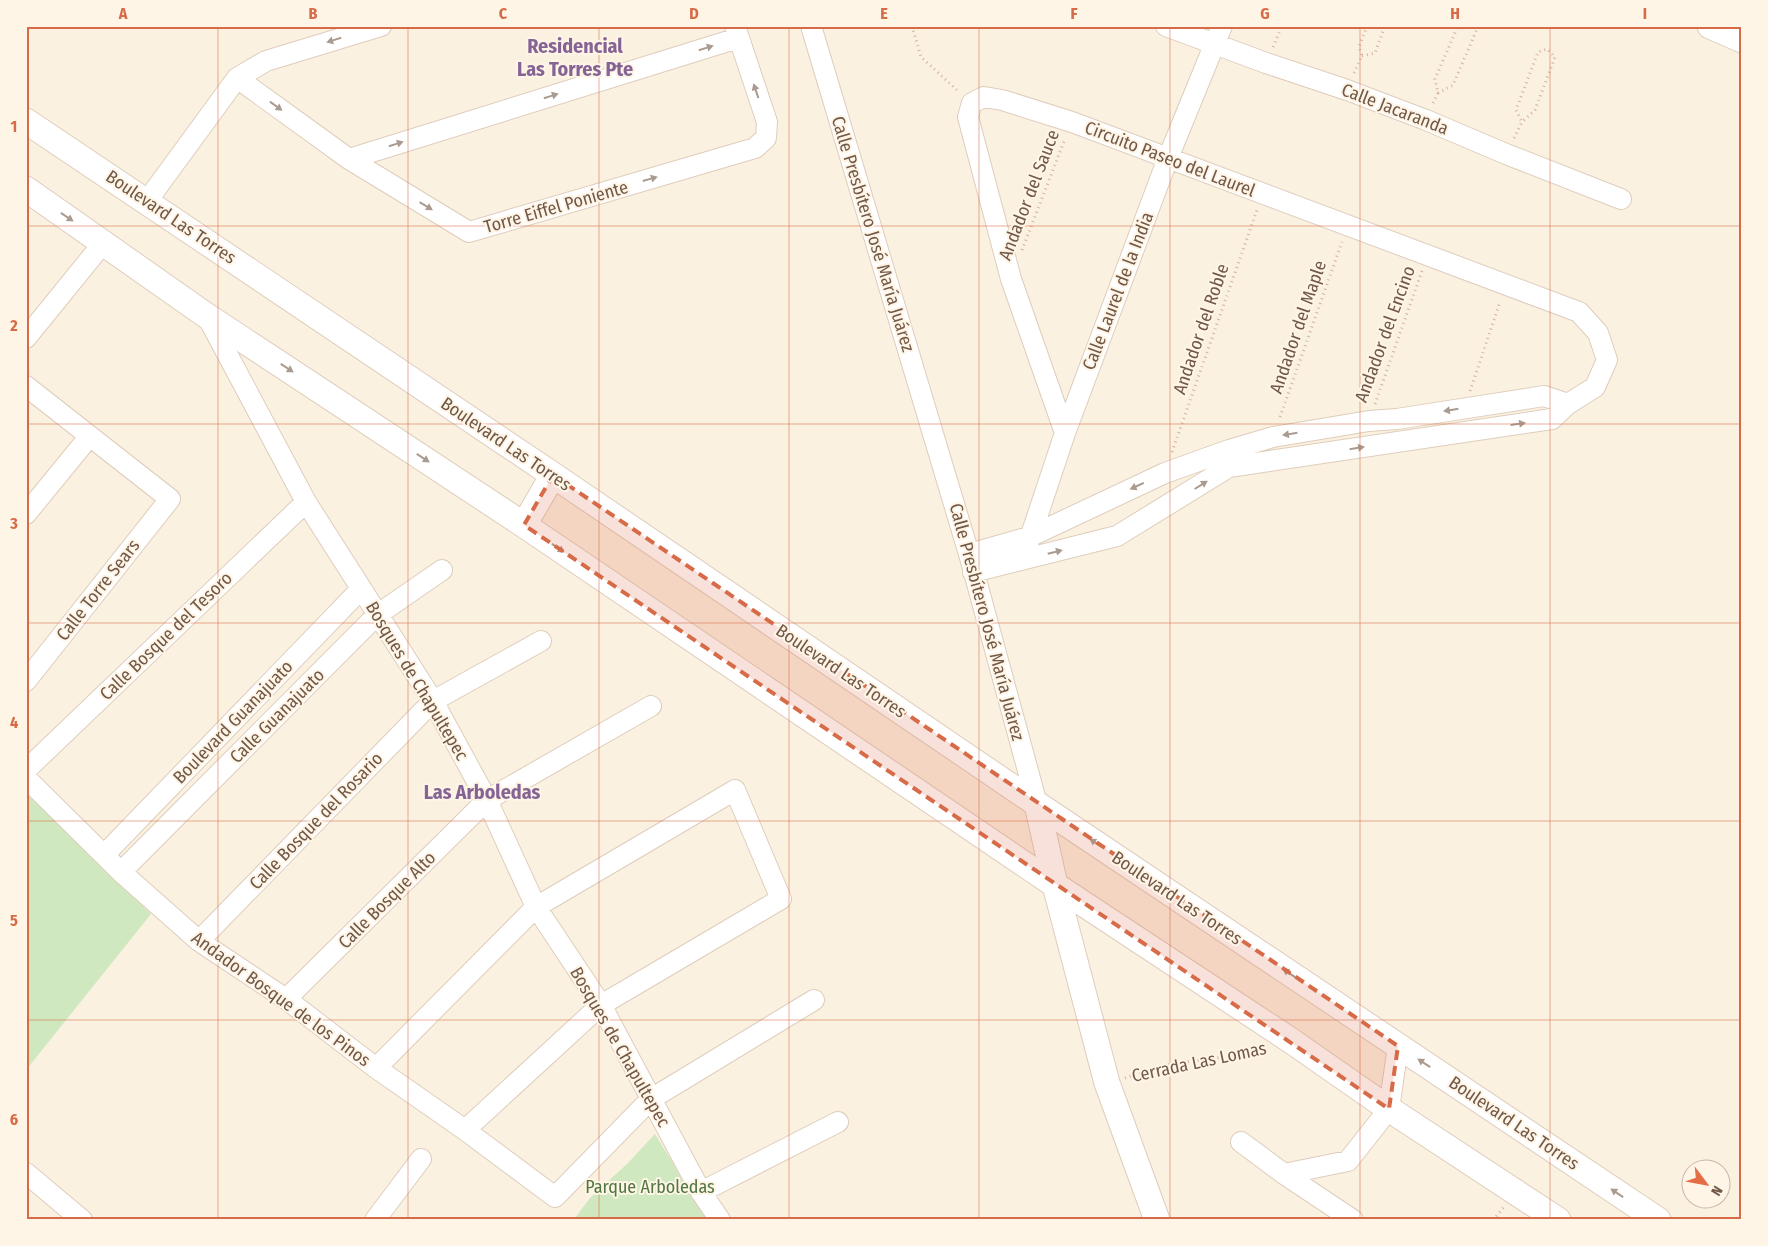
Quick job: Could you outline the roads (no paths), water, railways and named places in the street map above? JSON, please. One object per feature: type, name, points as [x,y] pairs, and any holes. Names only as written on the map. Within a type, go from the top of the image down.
[{"type":"street","points":[[147,201],[237,78],[266,60],[381,26]]},
{"type":"street","name":"Calle Presbítero José María Juárez","points":[[811,26],[971,563],[1040,815],[1055,885],[1108,1083],[1157,1220]]},
{"type":"street","name":"Calle Jacaranda","points":[[1166,26],[1219,35],[1373,100],[1621,199]]},
{"type":"street","points":[[1710,26],[1742,40]]},
{"type":"street","points":[[349,159],[736,32]]},
{"type":"street","name":"Torre Eiffel Poniente","points":[[237,78],[349,159],[469,232],[756,148],[766,138],[766,122],[736,32]]},
{"type":"street","name":"Calle Laurel de la India","points":[[1024,559],[1029,537],[1065,434],[1168,158],[1219,35]]},
{"type":"street","name":"Circuito Paseo del Laurel","points":[[971,563],[1165,473],[1229,459],[1401,441],[1552,419],[1568,404],[1595,387],[1607,360],[1598,333],[1579,312],[1072,122],[984,97],[972,103],[968,117],[1011,278],[1065,434]]},
{"type":"street","name":"Boulevard Las Torres","points":[[26,121],[553,475],[1040,815],[1397,1054],[1658,1220]]},
{"type":"street","points":[[26,189],[104,242],[206,316],[524,525],[1055,885],[1290,1040],[1391,1097],[1558,1220]]},
{"type":"street","points":[[26,338],[104,242]]},
{"type":"street","name":"Bosques de Chapultepec","points":[[206,316],[306,502],[433,701],[487,800],[536,908],[601,1005],[701,1192],[720,1220]]},
{"type":"street","points":[[240,379],[258,349]]},
{"type":"street","points":[[26,386],[90,437],[26,514]]},
{"type":"street","name":"Circuito Paseo del Laurel","points":[[971,563],[1024,559],[1116,536],[1229,459],[1273,437],[1544,396],[1568,404]]},
{"type":"street","points":[[1397,419],[1401,441]]},
{"type":"street","name":"Calle Torre Sears","points":[[26,681],[170,499],[90,437]]},
{"type":"street","points":[[524,525],[553,475]]},
{"type":"street","name":"Calle Bosque del Tesoro","points":[[26,770],[306,502]]},
{"type":"street","name":"Calle Guanajuato","points":[[121,872],[377,615],[442,570]]},
{"type":"street","name":"Boulevard Guanajuato","points":[[104,855],[361,589]]},
{"type":"street","name":"Calle Bosque del Rosario","points":[[199,941],[433,701],[541,642]]},
{"type":"street","name":"Calle Bosque Alto","points":[[286,999],[487,800],[651,706]]},
{"type":"street","name":"Andador Bosque de los Pinos","points":[[26,778],[121,872],[199,941],[286,999],[376,1068],[465,1130],[555,1197],[651,1099]]},
{"type":"street","points":[[376,1068],[536,908],[735,790],[781,899],[601,1005],[465,1130]]},
{"type":"street","points":[[651,1099],[814,1000]]},
{"type":"street","points":[[1284,1174],[1348,1161],[1391,1097],[1397,1054]]},
{"type":"street","points":[[701,1192],[838,1122]]},
{"type":"street","points":[[1241,1142],[1284,1174],[1353,1220]]},
{"type":"street","points":[[375,1220],[421,1159]]},
{"type":"street","points":[[26,1173],[82,1220]]},
{"type":"district","name":"Residencial Las Torres Pte","points":[[575,58]]},
{"type":"district","name":"Las Arboledas","points":[[482,792]]},
{"type":"park label","name":"Parque Arboledas","points":[[650,1187]]}]
